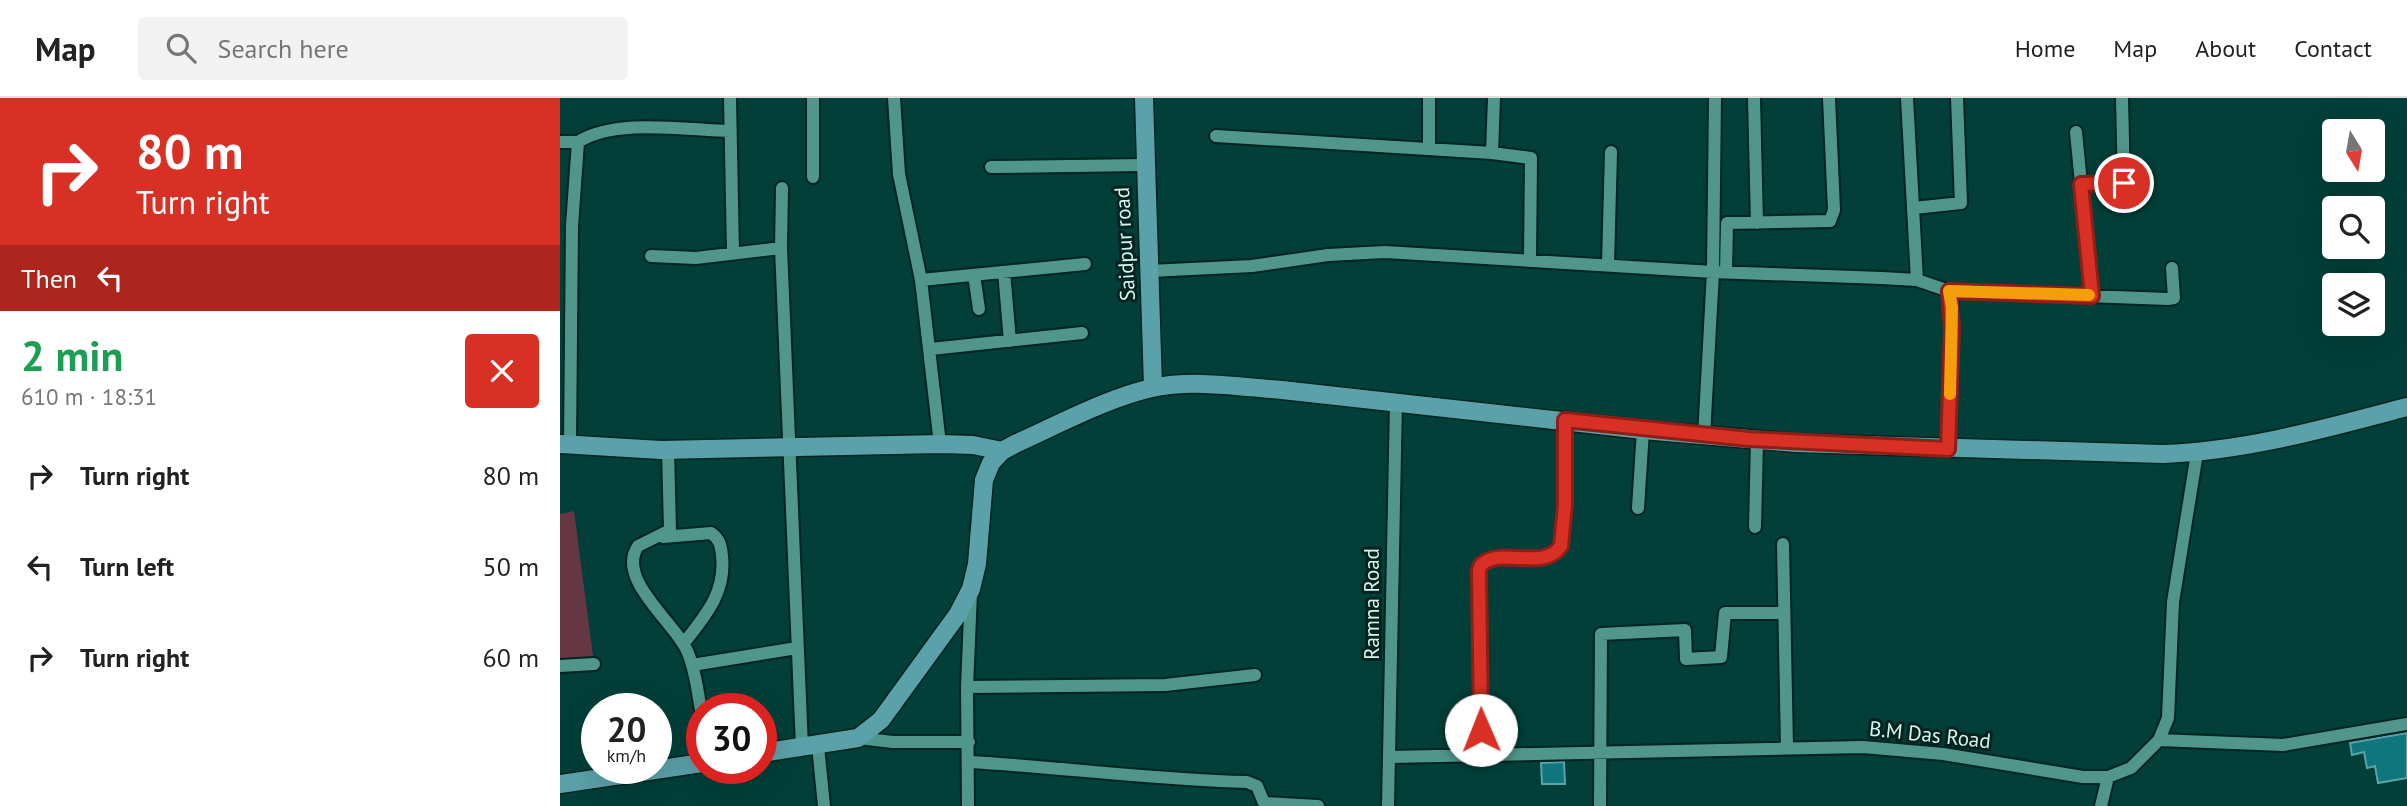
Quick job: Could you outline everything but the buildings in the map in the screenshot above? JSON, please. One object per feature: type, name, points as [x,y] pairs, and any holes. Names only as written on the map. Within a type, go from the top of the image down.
[{"type":"main road","name":"Saidpur road","points":[[1144,98],[1153,387]]},
{"type":"main road","points":[[777,751],[858,737],[881,720],[958,614],[971,589],[977,564],[984,480],[991,463],[1002,451],[1122,397],[1153,387],[1232,386],[1395,401],[1704,436],[1948,449],[2197,453],[2293,437],[2407,408]]},
{"type":"main road","points":[[565,444],[668,450],[940,444],[973,445],[1002,451]]},
{"type":"main road","points":[[560,784],[686,764]]},
{"type":"street","points":[[730,98],[733,253]]},
{"type":"street","points":[[813,98],[813,177]]},
{"type":"street","points":[[894,98],[899,174],[921,280],[940,444]]},
{"type":"street","points":[[1429,98],[1429,147]]},
{"type":"street","points":[[1492,153],[1494,98]]},
{"type":"street","points":[[1715,98],[1720,272]]},
{"type":"street","points":[[1754,98],[1757,223]]},
{"type":"street","points":[[1704,436],[1727,223],[1830,221],[1834,210],[1829,98]]},
{"type":"street","points":[[1908,98],[1917,280]]},
{"type":"street","points":[[1914,208],[1961,204],[1957,98]]},
{"type":"street","points":[[2081,184],[2124,183],[2122,98]]},
{"type":"street","points":[[560,142],[578,142],[591,133],[609,129],[730,131]]},
{"type":"street","points":[[2076,132],[2092,296]]},
{"type":"street","points":[[1216,136],[1429,147],[1531,158],[1531,259]]},
{"type":"street","points":[[565,444],[565,357],[578,142]]},
{"type":"street","points":[[1608,264],[1611,152]]},
{"type":"street","points":[[991,167],[1144,165]]},
{"type":"street","points":[[782,188],[781,248],[797,648],[810,746],[824,806]]},
{"type":"street","points":[[651,256],[696,258],[781,248]]},
{"type":"street","points":[[1150,271],[1252,266],[1328,256],[1385,253],[1917,280],[1949,291],[2174,298],[2172,268]]},
{"type":"street","points":[[921,280],[1085,264]]},
{"type":"street","points":[[1004,272],[1010,341]]},
{"type":"street","points":[[974,275],[979,309]]},
{"type":"street","points":[[1948,449],[1952,328],[1949,291]]},
{"type":"street","points":[[931,349],[1082,333]]},
{"type":"street","name":"Ramna Road","points":[[1388,806],[1395,401]]},
{"type":"street","points":[[1482,755],[1479,570],[1481,565],[1490,560],[1549,556],[1561,546],[1565,505],[1565,420]]},
{"type":"street","points":[[1638,508],[1643,430]]},
{"type":"street","points":[[1755,527],[1756,440]]},
{"type":"street","points":[[668,450],[672,521],[670,530],[638,546],[634,552],[638,578],[646,598],[684,643],[697,693]]},
{"type":"street","points":[[2101,806],[2108,777],[2131,768],[2159,740],[2168,718],[2173,602],[2197,453]]},
{"type":"street","points":[[658,537],[711,533],[721,544],[723,573],[720,589],[714,603],[684,643]]},
{"type":"street","points":[[1783,544],[1787,747]]},
{"type":"street","points":[[968,806],[967,687],[971,589]]},
{"type":"street","points":[[1600,806],[1598,751],[1601,634],[1685,630],[1686,659],[1721,657],[1725,613],[1784,613]]},
{"type":"street","points":[[692,665],[797,648]]},
{"type":"street","points":[[560,666],[594,664]]},
{"type":"street","points":[[967,687],[1165,685],[1255,675]]},
{"type":"street","points":[[2159,740],[2283,746],[2407,724]]},
{"type":"street","points":[[858,737],[893,742],[969,743]]},
{"type":"street","name":"B.M Das Road","points":[[1390,757],[1787,747],[1903,749],[1987,760],[2060,775],[2108,777]]},
{"type":"street","points":[[968,762],[1090,769],[1122,776],[1163,779],[1247,782],[1257,786],[1264,803],[1318,806]]},
{"type":"shaded area","points":[[574,511],[594,664],[560,667],[560,514]]},
{"type":"slow traffic","points":[[1950,394],[1952,298],[1949,291],[2089,295]]},
{"type":"route","points":[[1481,730],[1479,570],[1485,561],[1540,558],[1549,556],[1561,546],[1565,505],[1565,420],[1643,430],[1796,443],[1948,449],[1952,328],[1952,298],[1949,291],[2092,296],[2081,184],[2124,183]]}]
